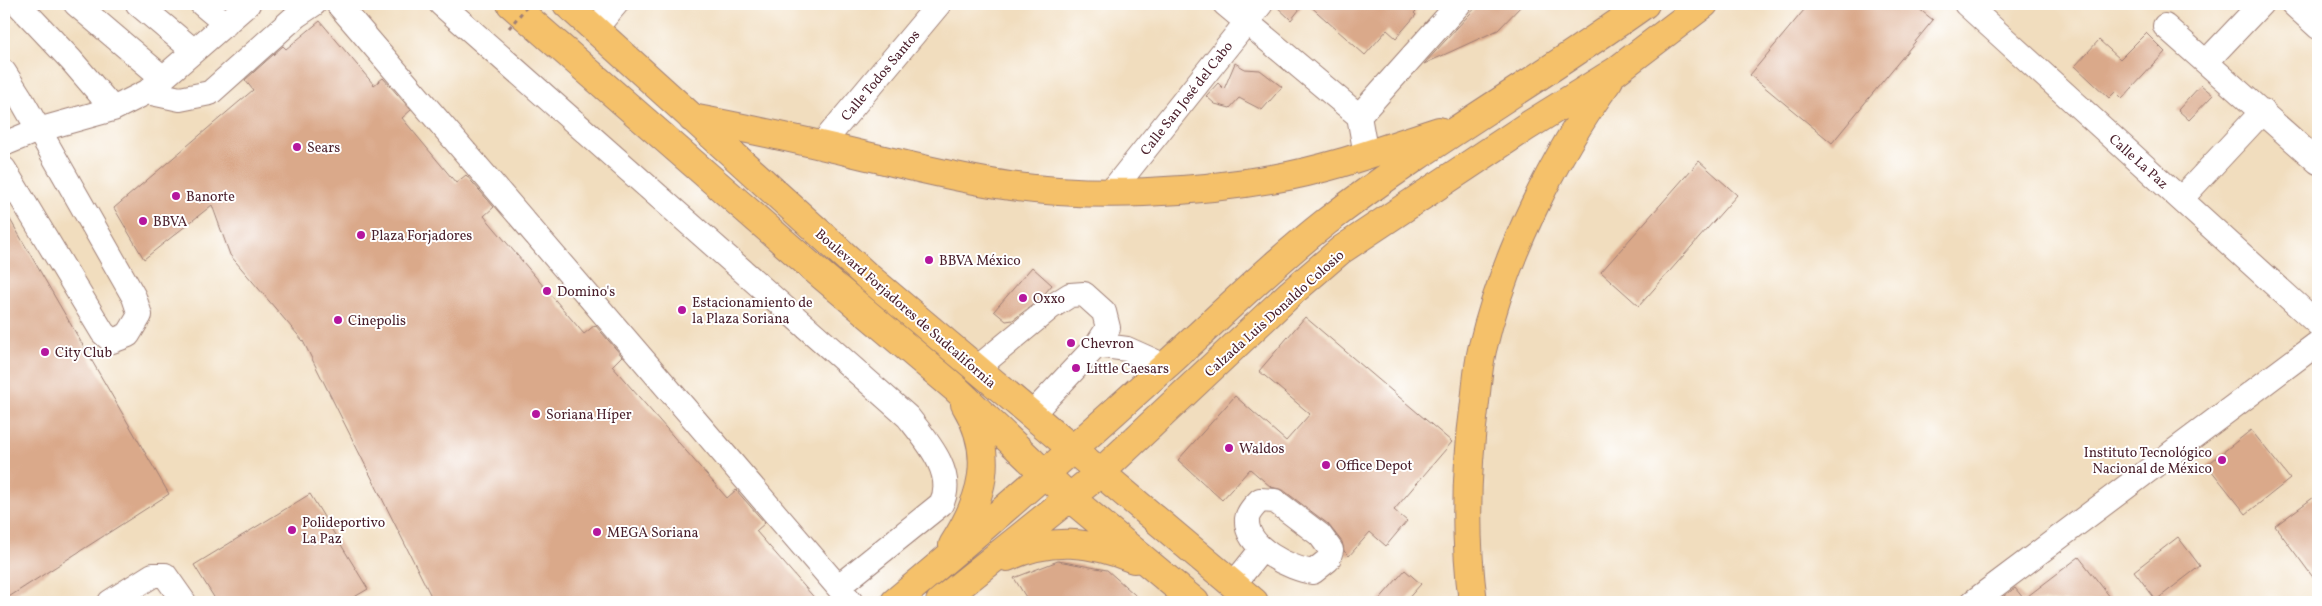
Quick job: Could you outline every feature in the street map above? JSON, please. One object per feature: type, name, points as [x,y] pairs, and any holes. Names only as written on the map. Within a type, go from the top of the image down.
[{"type":"main road","name":"Boulevard Forjadores de Sudcalifornia","points":[[566,4],[867,276],[1243,594]]},
{"type":"main road","points":[[895,602],[1046,474],[1267,272],[1326,223],[1402,166],[1579,51],[1645,4]]},
{"type":"main road","name":"Calzada Luis Donaldo Colosio","points":[[940,602],[1100,473],[1291,293],[1342,250],[1526,127],[1616,71],[1704,4]]},
{"type":"main road","name":"Boulevard Forjadores de Sudcalifornia","points":[[510,16],[734,198],[954,388],[1069,497],[1195,602]]},
{"type":"main road","points":[[1473,602],[1466,538],[1468,450],[1482,350],[1511,261],[1549,174],[1595,100],[1616,71]]},
{"type":"main road","points":[[691,118],[966,179],[1012,186],[1110,192],[1186,189],[1278,178],[1366,155],[1471,121]]},
{"type":"main road","points":[[724,147],[748,186],[747,195],[739,200],[734,198]]},
{"type":"main road","points":[[813,268],[813,253],[818,249],[823,249],[867,276]]},
{"type":"main road","points":[[942,563],[967,524],[982,486],[984,456],[975,422],[954,388]]},
{"type":"main road","points":[[976,572],[1022,550],[1042,544],[1058,543],[1108,548],[1152,566]]},
{"type":"street","points":[[18,4],[71,60],[113,109]]},
{"type":"street","points":[[76,4],[155,85],[180,99],[210,93],[296,16],[314,4]]},
{"type":"street","points":[[138,4],[194,51]]},
{"type":"street","points":[[202,4],[226,24]]},
{"type":"street","points":[[4,144],[38,130],[113,109],[155,85],[248,4]]},
{"type":"street","points":[[338,4],[845,594],[941,504],[946,496],[947,486],[935,451],[908,417],[441,4]]},
{"type":"street","points":[[595,29],[616,4]]},
{"type":"street","name":"Calle Todos Santos","points":[[821,146],[939,4]]},
{"type":"street","points":[[1225,4],[1359,116],[1366,155]]},
{"type":"street","name":"Calle San José del Cabo","points":[[1110,192],[1261,4]]},
{"type":"street","points":[[1359,116],[1459,4]]},
{"type":"street","name":"Calle La Paz","points":[[1966,4],[2315,321]]},
{"type":"street","points":[[2206,62],[2262,4]]},
{"type":"street","points":[[2293,4],[2318,27]]},
{"type":"street","points":[[2165,26],[2263,111],[2318,162]]},
{"type":"street","points":[[4,72],[134,297],[140,315],[128,335],[112,341],[103,333],[4,169]]},
{"type":"street","points":[[2181,199],[2263,111]]},
{"type":"street","points":[[976,369],[1051,307],[1070,295],[1084,294],[1104,312],[1108,328],[1097,345],[1031,415]]},
{"type":"street","points":[[1097,345],[1128,349],[1165,366]]},
{"type":"street","points":[[1973,602],[2315,352]]},
{"type":"street","points":[[1243,594],[1262,549]]},
{"type":"street","points":[[110,602],[135,596],[152,575],[165,576],[184,602]]},
{"type":"path","points":[[510,16],[529,4]]},
{"type":"building","points":[[1274,4],[1304,4],[1291,20]]},
{"type":"building","points":[[1308,4],[1423,4],[1396,38],[1387,30],[1365,55]]},
{"type":"building","points":[[1479,4],[1523,4],[1498,30],[1424,64]]},
{"type":"building","points":[[1809,4],[1913,4],[1933,20],[1832,143],[1750,75]]},
{"type":"building","points":[[320,21],[374,85],[383,78],[411,110],[402,118],[456,183],[466,175],[494,207],[484,216],[584,334],[595,325],[622,356],[612,366],[727,498],[736,490],[765,523],[756,531],[818,602],[434,602],[303,341],[230,255],[212,205],[144,259],[114,208],[253,90],[245,80],[283,46],[286,49]]},
{"type":"building","points":[[2146,33],[2165,52],[2122,99],[2115,92],[2109,98],[2075,66],[2099,40],[2120,59]]},
{"type":"building","points":[[1235,63],[1245,69],[1260,70],[1282,87],[1262,110],[1239,98],[1230,108],[1215,104],[1206,96],[1218,83],[1224,89]]},
{"type":"building","points":[[2201,85],[2213,95],[2189,120],[2178,110]]},
{"type":"building","points":[[1699,161],[1737,195],[1639,306],[1601,272]]},
{"type":"building","name":"City Club","points":[[4,209],[169,494],[4,600]]},
{"type":"building","name":"Oxxo","points":[[1032,267],[1052,285],[1040,299],[1013,320],[1006,321],[994,311]]},
{"type":"building","points":[[1305,317],[1452,442],[1394,510],[1407,521],[1386,546],[1370,532],[1349,556],[1344,551],[1342,542],[1328,524],[1283,490],[1271,487],[1250,469],[1222,500],[1178,460],[1235,396],[1286,441],[1310,414],[1259,371]]},
{"type":"building","points":[[2251,430],[2290,479],[2246,514],[2207,465]]},
{"type":"building","name":"Polideportivo La Paz","points":[[310,494],[368,589],[346,602],[217,602],[194,565]]},
{"type":"building","points":[[2318,494],[2318,584],[2275,526]]},
{"type":"building","points":[[2178,537],[2200,566],[2156,600],[2134,571]]},
{"type":"building","points":[[2079,557],[2114,602],[1997,601],[2015,588],[2024,599]]},
{"type":"building","points":[[1058,561],[1107,570],[1143,602],[1029,602],[1014,578]]},
{"type":"building","points":[[1405,570],[1421,584],[1405,602],[1377,602]]},
{"type":"place","name":"Sears","points":[[297,147]]},
{"type":"place","name":"Banorte","points":[[176,196]]},
{"type":"place","name":"BBVA","points":[[143,221]]},
{"type":"place","name":"Plaza Forjadores","points":[[361,235]]},
{"type":"place","name":"BBVA México","points":[[929,260]]},
{"type":"place","name":"Domino's","points":[[547,291]]},
{"type":"place","name":"Oxxo","points":[[1023,298]]},
{"type":"place","name":"Estacionamiento de la Plaza Soriana","points":[[682,310]]},
{"type":"place","name":"Cinepolis","points":[[338,320]]},
{"type":"place","name":"Chevron","points":[[1071,343]]},
{"type":"place","name":"City Club","points":[[45,352]]},
{"type":"place","name":"Little Caesars","points":[[1076,368]]},
{"type":"place","name":"Soriana Híper","points":[[536,414]]},
{"type":"place","name":"Waldos","points":[[1229,448]]},
{"type":"place","name":"Instituto Tecnológico Nacional de México","points":[[2222,460]]},
{"type":"place","name":"Office Depot","points":[[1326,465]]},
{"type":"place","name":"Polideportivo La Paz","points":[[292,530]]},
{"type":"place","name":"MEGA Soriana","points":[[597,532]]}]
